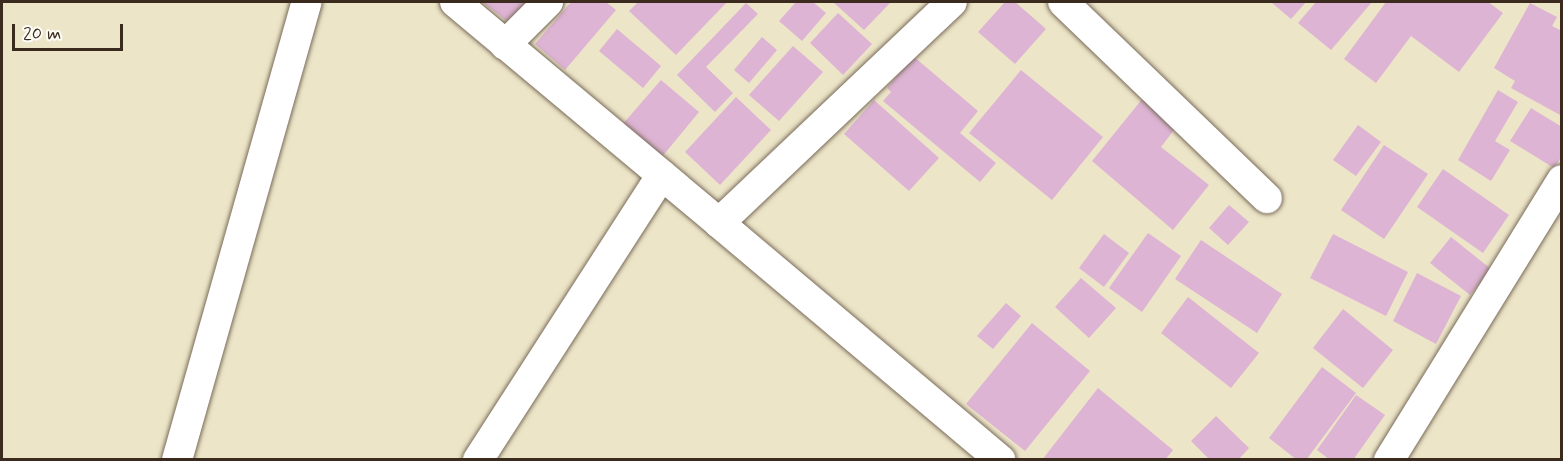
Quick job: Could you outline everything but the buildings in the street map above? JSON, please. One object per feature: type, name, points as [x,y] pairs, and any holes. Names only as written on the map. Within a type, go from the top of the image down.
[{"type":"street","points":[[177,459],[307,2]]},
{"type":"street","points":[[455,2],[1000,459]]},
{"type":"street","points":[[506,45],[548,2]]},
{"type":"street","points":[[719,223],[952,2]]},
{"type":"street","points":[[1062,2],[1267,198]]},
{"type":"street","points":[[478,459],[662,175]]},
{"type":"street","points":[[1389,459],[1562,180]]}]
